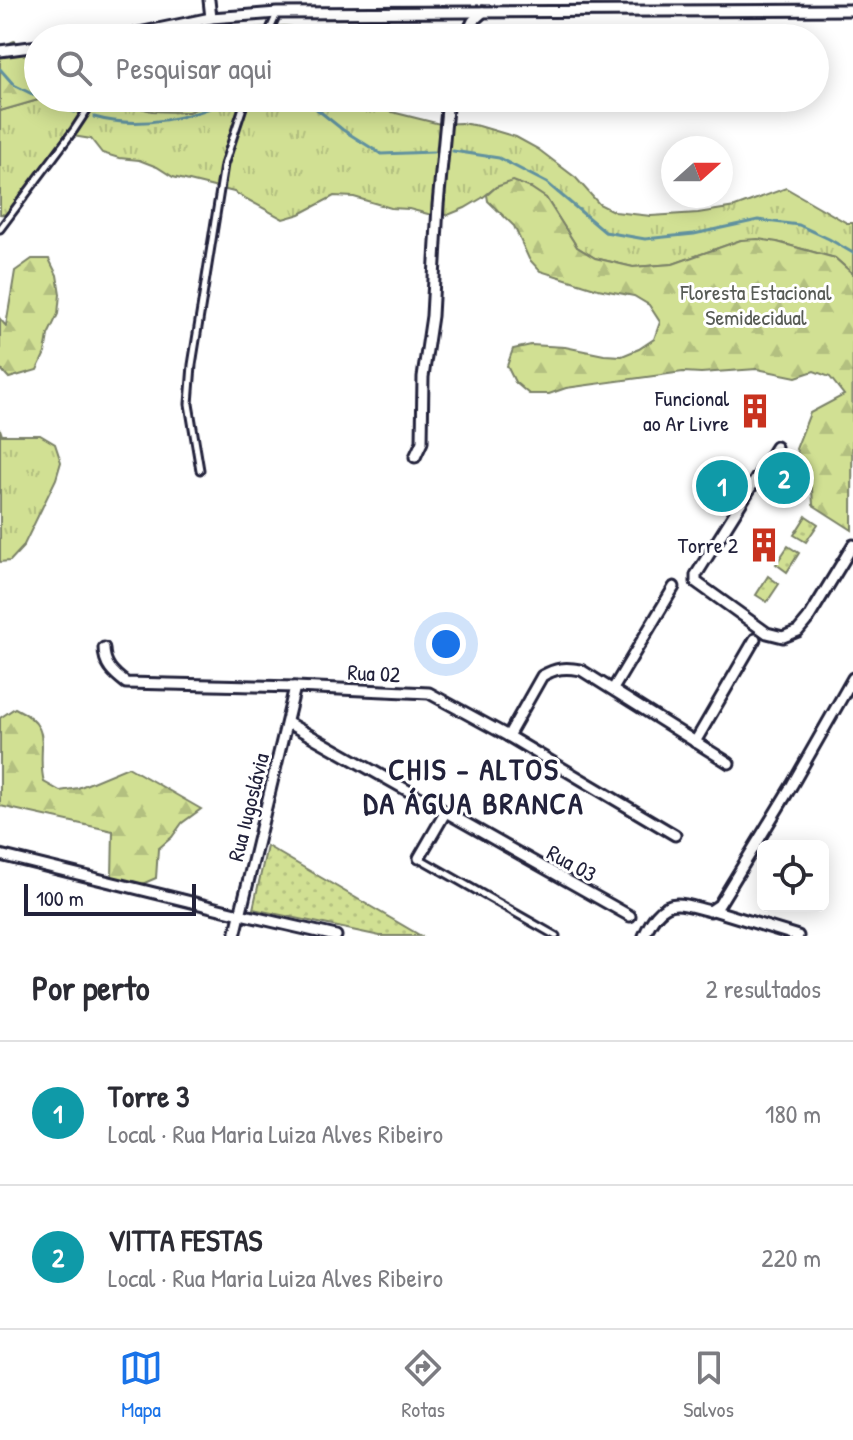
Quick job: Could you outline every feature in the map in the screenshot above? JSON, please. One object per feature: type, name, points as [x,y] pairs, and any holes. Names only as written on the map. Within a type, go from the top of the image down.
[{"type":"street","points":[[209,0],[211,18]]},
{"type":"street","points":[[340,0],[348,12]]},
{"type":"street","points":[[448,0],[452,12]]},
{"type":"street","points":[[569,0],[574,11]]},
{"type":"street","points":[[183,24],[211,18],[277,13],[574,11],[777,5],[853,10]]},
{"type":"street","points":[[472,24],[483,12]]},
{"type":"street","points":[[0,51],[24,48]]},
{"type":"street","points":[[415,457],[422,442],[423,377],[432,316],[447,112]]},
{"type":"street","points":[[776,447],[696,575],[696,582],[767,633],[783,637],[798,631],[808,619],[853,545]]},
{"type":"street","points":[[613,689],[674,587]]},
{"type":"street","points":[[695,742],[755,639]]},
{"type":"street","name":"Rua 02","points":[[104,648],[111,671],[126,683],[429,693],[675,835]]},
{"type":"street","points":[[508,736],[542,676],[566,667],[581,670],[729,763]]},
{"type":"street","points":[[713,910],[719,905],[792,785],[853,678]]},
{"type":"street","name":"Rua Iugoslávia","points":[[235,936],[295,687]]},
{"type":"street","name":"Rua 03","points":[[288,723],[630,916]]},
{"type":"street","points":[[419,858],[445,813]]},
{"type":"street","points":[[0,855],[336,936]]},
{"type":"street","points":[[644,936],[654,917],[676,904],[713,910],[798,936]]},
{"type":"lane","points":[[272,24],[277,13]]},
{"type":"lane","points":[[0,229],[86,112]]},
{"type":"lane","points":[[200,470],[189,404],[192,365],[224,165],[241,112]]},
{"type":"lane","points":[[419,858],[556,936]]},
{"type":"green space","points":[[14,41],[24,45],[24,104],[0,111],[0,47]]},
{"type":"green space","points":[[24,104],[24,112],[392,112],[440,124],[479,126],[516,137],[538,149],[576,178],[599,204],[615,212],[651,216],[698,213],[733,208],[786,188],[847,223],[853,223],[853,274],[835,258],[777,242],[741,240],[673,264],[633,267],[595,258],[577,247],[546,198],[496,187],[465,208],[448,215],[391,208],[354,197],[334,196],[300,214],[283,219],[234,192],[173,177],[139,160],[102,153],[91,139],[73,136],[9,215],[0,214],[0,111]]},
{"type":"green space","name":"Floresta Estacional Semidecidual","points":[[513,181],[546,198],[577,247],[595,258],[633,267],[673,264],[741,240],[758,239],[835,258],[853,274],[852,530],[813,505],[812,489],[800,473],[803,464],[796,449],[810,413],[844,395],[830,377],[814,371],[796,377],[757,369],[683,372],[566,388],[549,394],[529,394],[515,382],[507,366],[513,349],[531,345],[565,347],[622,356],[654,339],[660,322],[649,305],[634,296],[598,289],[540,271],[529,259],[514,226],[488,201],[487,195],[496,187]]},
{"type":"green space","points":[[32,259],[49,259],[57,275],[60,294],[58,314],[37,370],[9,378],[0,368],[0,319],[6,326],[15,271]]},
{"type":"green space","points":[[0,429],[2,435],[40,435],[55,444],[61,462],[23,547],[10,561],[0,562]]},
{"type":"green space","points":[[806,516],[818,524],[806,542],[794,535]]},
{"type":"green space","points":[[788,546],[799,553],[787,572],[776,564]]},
{"type":"green space","points":[[768,576],[779,584],[767,602],[756,595]]},
{"type":"green space","points":[[15,708],[36,723],[42,740],[44,782],[60,791],[78,788],[128,767],[201,809],[182,823],[158,849],[156,878],[140,885],[112,877],[113,831],[0,806],[0,718]]},
{"type":"green space","points":[[267,846],[421,936],[380,936],[253,909]]},
{"type":"waterway","points":[[0,69],[14,85],[24,90]]},
{"type":"waterway","points":[[94,117],[147,122],[198,112]]},
{"type":"waterway","points":[[320,112],[381,154],[433,152]]},
{"type":"waterway","points":[[453,151],[499,158],[547,183],[605,232],[645,239],[694,234],[758,220],[799,225],[853,253]]},
{"type":"place","name":"Funcional ao Ar Livre","points":[[755,411]]},
{"type":"place","name":"VITTA FESTAS","points":[[784,478]]},
{"type":"place","name":"Torre 3","points":[[722,486]]},
{"type":"place","name":"Torre 2","points":[[764,545]]},
{"type":"district","name":"CHIS - ALTOS DA ÁGUA BRANCA","points":[[474,786]]}]
